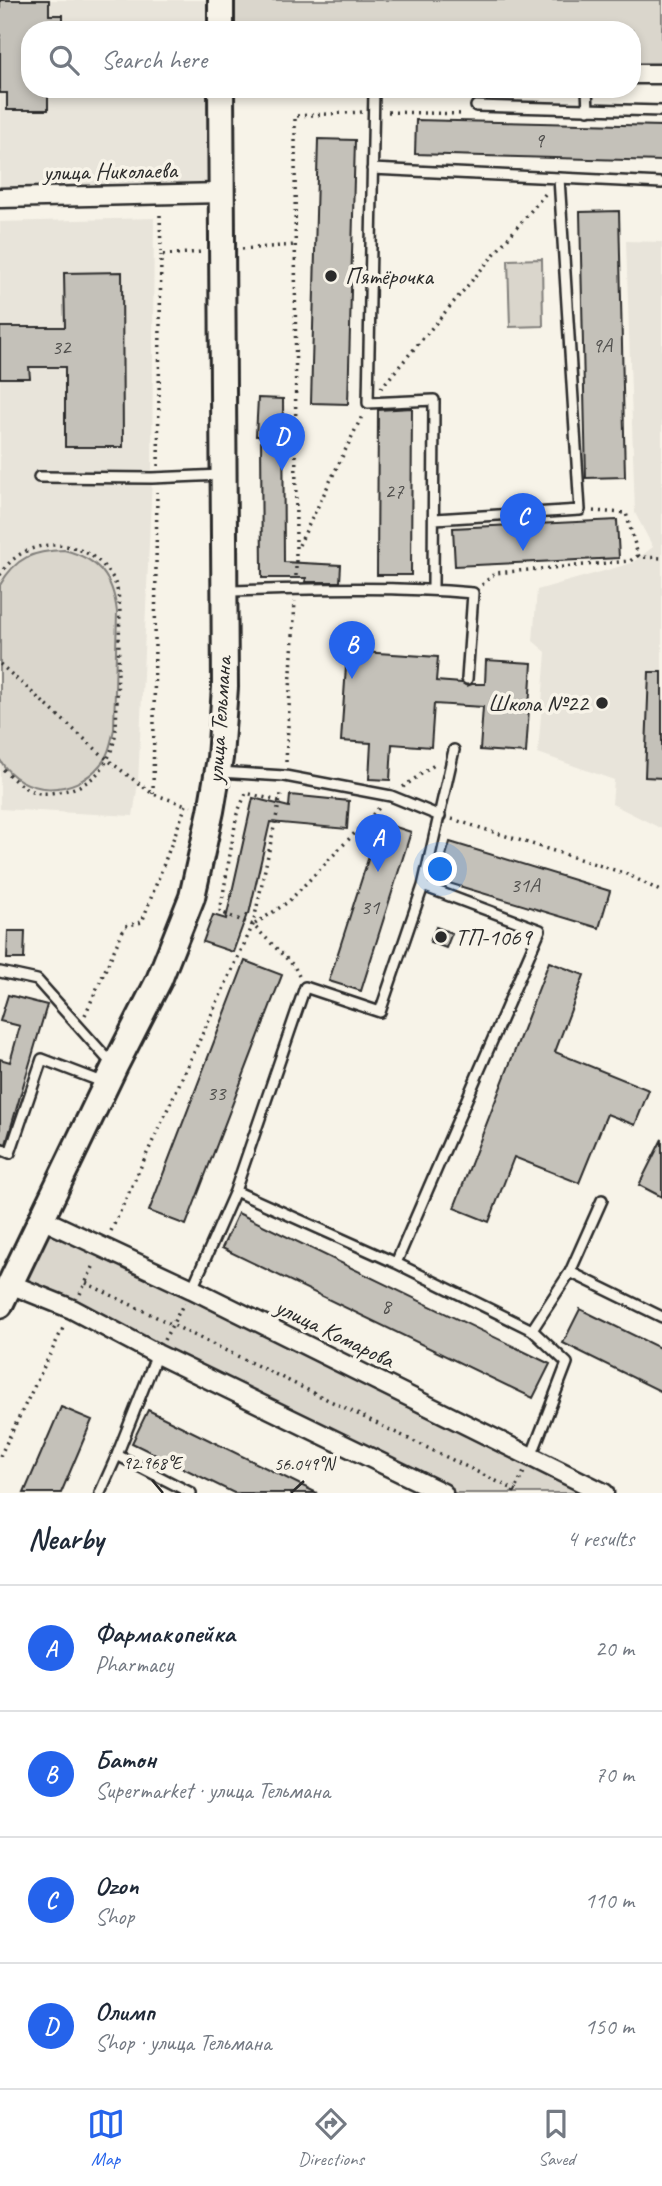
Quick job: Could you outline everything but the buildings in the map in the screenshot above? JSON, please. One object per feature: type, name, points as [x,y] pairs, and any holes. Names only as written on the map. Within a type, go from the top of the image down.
[{"type":"main road","points":[[221,0],[221,21]]},
{"type":"main road","name":"улица Тельмана","points":[[5,1295],[159,980],[192,897],[211,811],[225,687],[221,98]]},
{"type":"street","points":[[641,74],[662,74]]},
{"type":"street","name":"улица Николаева","points":[[0,198],[222,193]]},
{"type":"street","name":"улица Комарова","points":[[42,1219],[192,1289],[604,1493]]},
{"type":"street","points":[[5,1295],[72,1309],[157,1354],[443,1493]]},
{"type":"lane","points":[[374,98],[368,404],[434,400],[433,590]]},
{"type":"lane","points":[[587,98],[588,110]]},
{"type":"lane","points":[[476,106],[662,111]]},
{"type":"lane","points":[[372,169],[662,183]]},
{"type":"lane","points":[[435,519],[580,510],[559,178]]},
{"type":"lane","points":[[39,477],[158,478],[224,475]]},
{"type":"lane","points":[[225,591],[433,590],[472,593],[467,678]]},
{"type":"lane","points":[[192,1289],[235,1191],[304,987],[380,1012],[423,886],[454,750]]},
{"type":"lane","points":[[217,772],[285,776],[391,796],[440,816]]},
{"type":"lane","points":[[396,1263],[540,930],[423,886]]},
{"type":"lane","points":[[0,972],[37,980],[79,1026],[111,1075]]},
{"type":"lane","points":[[0,1150],[10,1153],[42,1059],[111,1075]]},
{"type":"lane","points":[[235,1191],[396,1263],[532,1330],[567,1363],[531,1457]]},
{"type":"lane","points":[[532,1330],[570,1272],[602,1200]]},
{"type":"lane","points":[[570,1272],[662,1317]]},
{"type":"lane","points":[[100,1493],[157,1354]]},
{"type":"lane","points":[[117,1455],[191,1493]]},
{"type":"path","points":[[0,1456],[103,1248],[253,925],[285,776],[295,589],[295,116]]},
{"type":"path","points":[[297,548],[368,404],[559,178]]},
{"type":"path","points":[[153,794],[160,255]]},
{"type":"path","points":[[580,510],[626,513],[638,555]]},
{"type":"path","points":[[0,575],[20,553],[39,545],[65,545],[98,560],[112,575],[120,612],[116,730],[114,748],[108,760],[91,780],[76,788],[57,793],[35,792],[14,781],[0,766]]},
{"type":"path","points":[[638,555],[662,558]]},
{"type":"path","points":[[472,593],[495,573],[630,561],[638,555]]},
{"type":"path","points":[[0,664],[108,760],[153,794],[196,808]]},
{"type":"path","points":[[253,925],[288,902],[391,796],[454,750]]},
{"type":"path","points":[[279,801],[246,793],[237,814],[220,912],[253,925],[294,967],[304,987]]},
{"type":"path","points":[[79,1026],[125,926],[142,922],[186,805]]},
{"type":"path","points":[[440,816],[627,874],[662,892]]},
{"type":"path","points":[[86,1283],[521,1493]]},
{"type":"path","points":[[157,1354],[192,1289]]},
{"type":"path","points":[[514,1491],[531,1457]]},
{"type":"shaded area","points":[[0,0],[221,0],[221,21],[21,21],[21,98],[221,98],[222,193],[0,198]]},
{"type":"shaded area","points":[[221,0],[662,0],[662,74],[641,74],[641,21],[221,21]]},
{"type":"shaded area","points":[[154,218],[152,478],[138,783],[133,816],[0,809],[0,222]]},
{"type":"shaded area","name":"Школа №22","points":[[626,241],[662,242],[662,829],[612,804],[614,780],[538,753],[546,652],[533,641],[537,590],[632,563],[653,547],[635,513]]},
{"type":"shaded area","points":[[542,259],[543,326],[510,327],[508,260]]},
{"type":"shaded area","points":[[64,550],[95,564],[108,579],[112,589],[117,612],[114,729],[106,757],[89,775],[76,783],[48,788],[21,781],[0,760],[0,585],[12,568],[26,557]]},
{"type":"shaded area","points":[[42,1219],[604,1493],[443,1493],[10,1284]]},
{"type":"place","name":"Пятёрочка","points":[[331,276]]},
{"type":"place","name":"Олимп","points":[[282,471]]},
{"type":"place","name":"Ozon","points":[[523,551]]},
{"type":"place","name":"Батон","points":[[352,679]]},
{"type":"place","name":"Школа №22","points":[[602,703]]},
{"type":"place","name":"Фармакопейка","points":[[378,872]]},
{"type":"place","name":"ТП-1069","points":[[441,937]]}]
